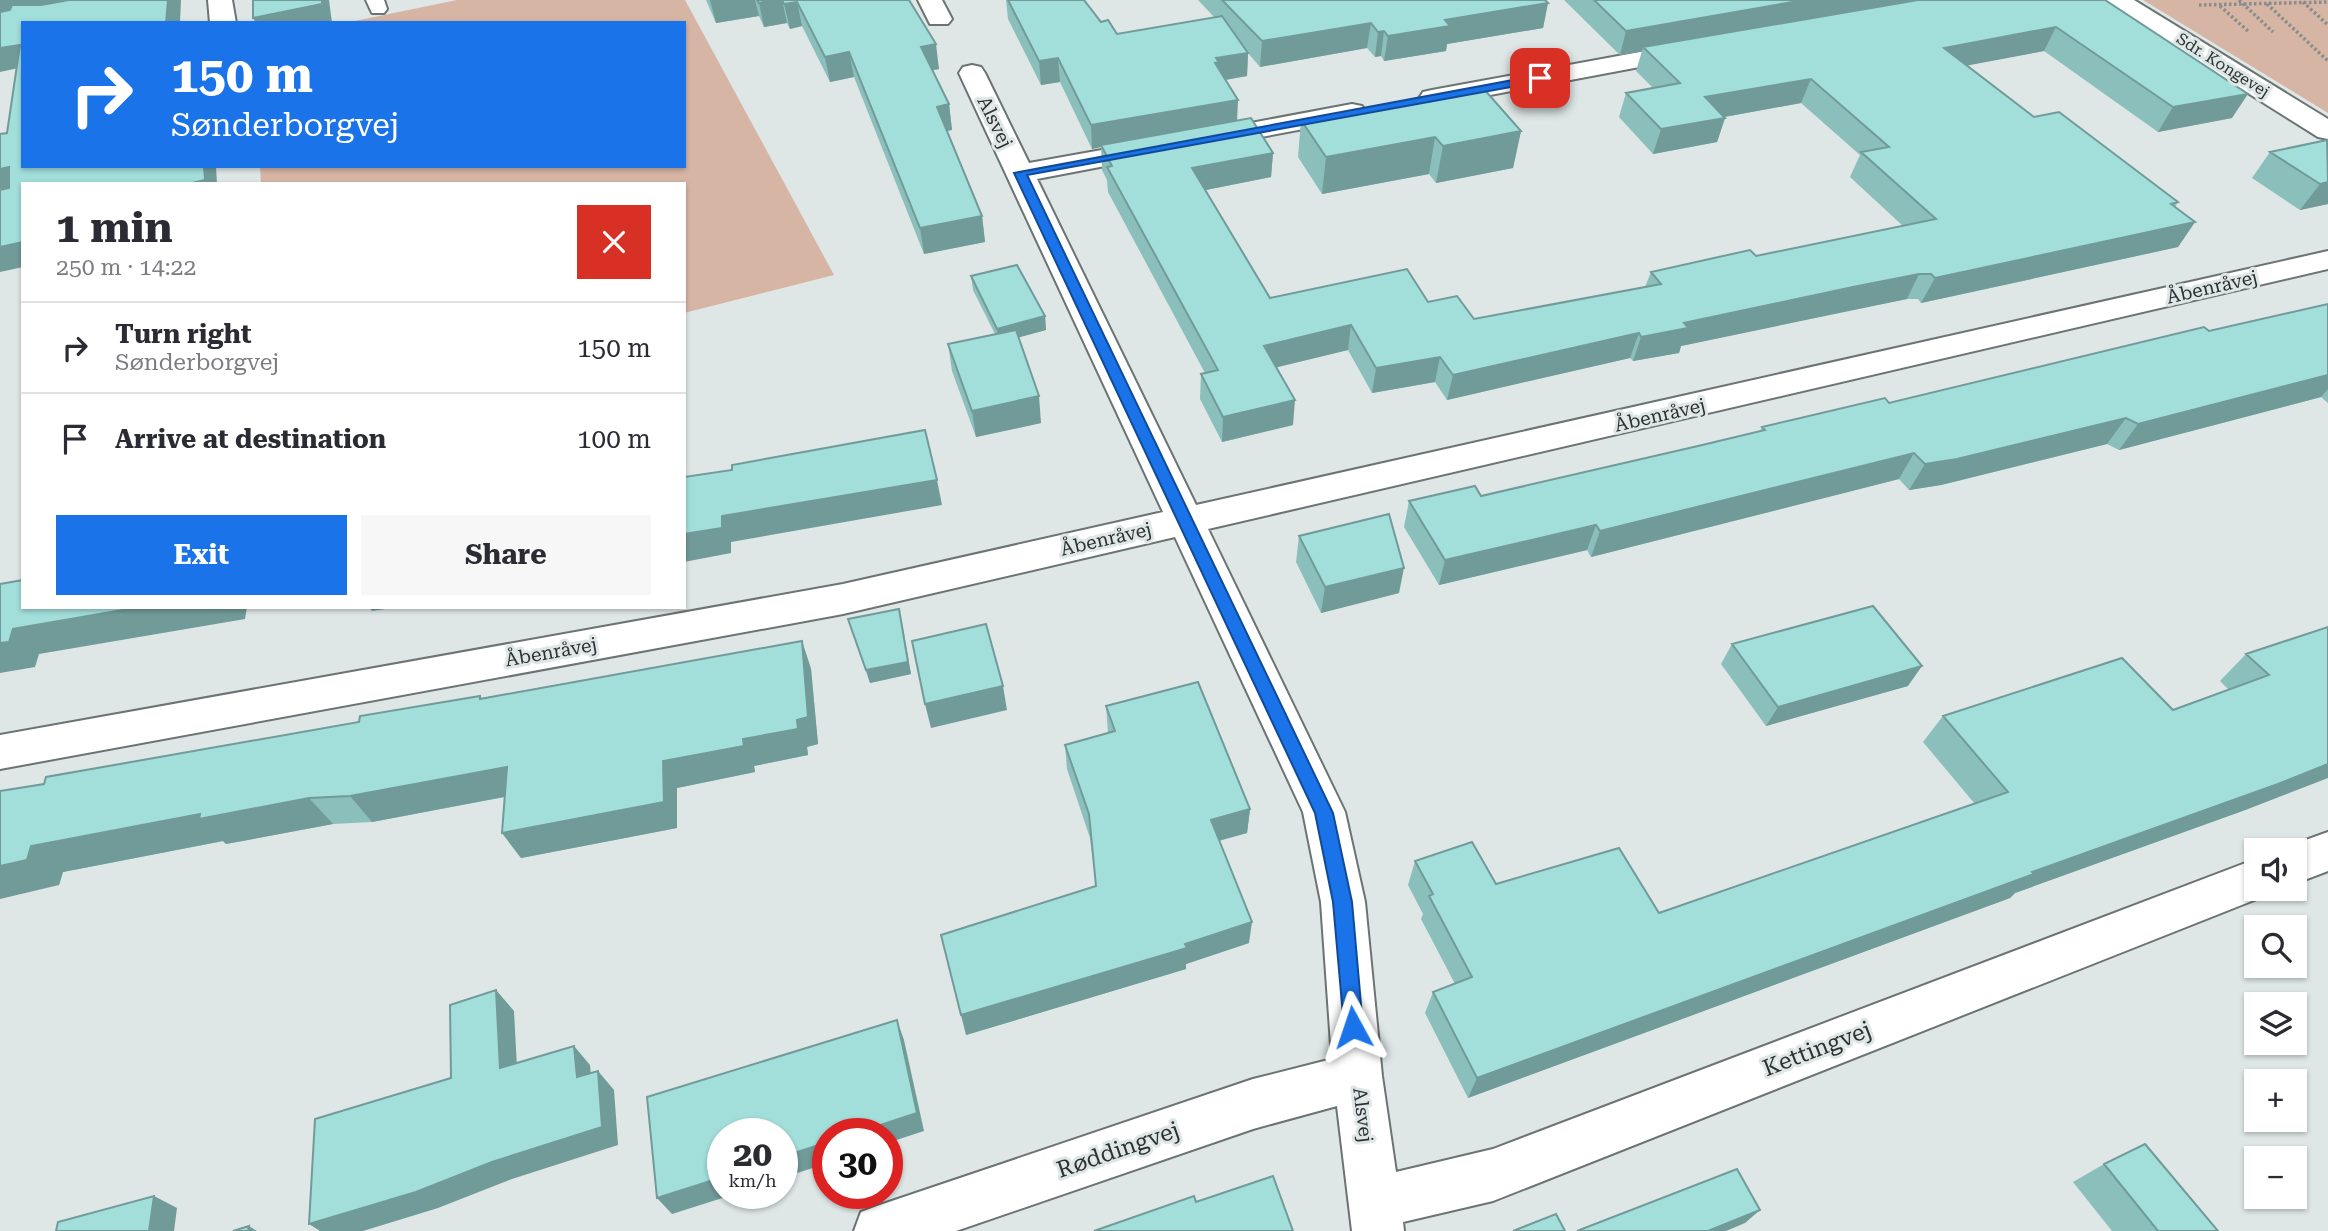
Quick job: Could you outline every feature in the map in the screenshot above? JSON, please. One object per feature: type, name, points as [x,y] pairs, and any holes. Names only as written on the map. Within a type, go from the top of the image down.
[{"type":"street","points":[[220,0],[223,21]]},
{"type":"street","name":"Sdr. Kongevej","points":[[2117,0],[2328,131]]},
{"type":"street","points":[[1403,103],[1718,46]]},
{"type":"street","name":"Alsvej","points":[[972,73],[1324,813],[1343,902],[1358,1076],[1376,1217]]},
{"type":"street","points":[[1020,173],[1376,108]]},
{"type":"street","name":"Åbenråvej","points":[[0,752],[843,599],[2328,260]]},
{"type":"street","points":[[2307,859],[2328,851]]},
{"type":"street","name":"Kettingvej","points":[[1376,1217],[1493,1175],[2244,884]]},
{"type":"street","name":"Røddingvej","points":[[880,1231],[1253,1104],[1358,1076]]},
{"type":"path","points":[[2205,0],[2210,5]]},
{"type":"path","points":[[2239,0],[2273,32]]},
{"type":"path","points":[[2302,1],[2328,25]]},
{"type":"path","points":[[2192,6],[2328,2]]},
{"type":"path","points":[[2267,4],[2328,61]]},
{"type":"path","points":[[2220,5],[2249,32]]},
{"type":"shaded area","points":[[457,0],[685,0],[834,275],[686,312],[686,182],[261,182],[260,168],[686,168],[686,21],[355,21]]},
{"type":"shaded area","points":[[2143,0],[2328,0],[2328,113]]},
{"type":"building","points":[[69,0],[168,0],[166,21],[21,21],[21,168],[204,168],[205,180],[21,182],[21,242],[0,247],[0,190],[9,188],[9,167],[0,169],[0,134],[7,133],[20,45],[0,48],[0,12],[10,10],[12,5],[41,5]]},
{"type":"building","points":[[253,0],[322,0],[322,4],[253,18]]},
{"type":"building","points":[[782,0],[909,0],[936,44],[921,47],[949,104],[937,107],[982,216],[920,228],[849,52],[825,57],[797,2],[784,4]]},
{"type":"building","points":[[1008,0],[1084,0],[1101,22],[1108,20],[1117,34],[1222,16],[1248,53],[1216,58],[1219,62],[1215,63],[1238,100],[1091,125],[1058,58],[1039,61]]},
{"type":"building","points":[[1222,0],[1545,0],[1548,3],[1445,20],[1450,26],[1388,36],[1384,31],[1378,32],[1371,23],[1262,41]]},
{"type":"building","points":[[1594,0],[1804,0],[1626,31]]},
{"type":"building","points":[[1918,0],[2105,0],[2248,94],[2173,107],[2056,27],[1944,48],[2034,117],[2059,112],[2178,202],[2171,204],[2195,222],[1935,278],[1931,274],[1919,274],[1853,287],[1684,323],[1688,328],[1641,337],[1639,333],[1453,375],[1440,357],[1376,368],[1351,325],[1264,346],[1295,400],[1223,417],[1201,374],[1218,370],[1107,167],[1112,166],[1101,145],[1251,118],[1273,153],[1192,168],[1270,298],[1407,269],[1428,302],[1457,296],[1474,319],[1661,284],[1651,272],[1750,250],[1756,256],[1936,219],[1861,152],[1889,147],[1811,79],[1705,97],[1725,118],[1661,129],[1626,93],[1680,83],[1643,47]]},
{"type":"building","points":[[1483,88],[1521,131],[1443,146],[1435,137],[1326,157],[1301,120]]},
{"type":"building","points":[[2327,140],[2328,182],[2320,184],[2270,152]]},
{"type":"building","points":[[1017,265],[1045,316],[997,329],[971,276]]},
{"type":"building","points":[[2328,304],[2328,375],[2138,424],[2126,418],[1957,459],[1925,464],[1914,453],[1600,531],[1596,525],[1445,560],[1409,501],[1475,486],[1481,496],[1765,430],[1762,427],[1885,398],[1889,403],[2204,327],[2209,331]]},
{"type":"building","points":[[1016,330],[1039,396],[972,411],[948,344]]},
{"type":"building","points":[[925,430],[937,480],[722,516],[722,528],[686,534],[686,477],[732,470],[732,465]]},
{"type":"building","points":[[1389,514],[1404,568],[1325,587],[1299,536]]},
{"type":"building","points":[[21,580],[21,609],[128,609],[13,629],[9,642],[0,643],[0,584]]},
{"type":"building","points":[[1873,606],[1922,666],[1778,707],[1732,644]]},
{"type":"building","points":[[899,609],[908,662],[866,670],[848,619]]},
{"type":"building","points":[[986,624],[1003,686],[925,704],[912,641]]},
{"type":"building","points":[[2328,627],[2328,764],[1477,1078],[1433,992],[1472,977],[1429,896],[1433,894],[1415,861],[1472,842],[1496,884],[1619,848],[1659,913],[2008,792],[1943,716],[2122,658],[2173,710],[2269,675],[2246,654]]},
{"type":"building","points":[[802,641],[808,717],[797,720],[798,729],[743,739],[744,746],[663,761],[664,802],[502,833],[507,767],[350,796],[309,798],[199,819],[200,814],[31,846],[27,860],[0,866],[0,791],[44,784],[46,777],[359,722],[360,716],[480,696],[480,699]]},
{"type":"building","points":[[1198,682],[1250,809],[1211,820],[1252,922],[1185,944],[1187,948],[961,1015],[941,935],[1096,886],[1089,814],[1065,745],[1115,731],[1106,706]]},
{"type":"building","points":[[496,990],[500,1068],[574,1046],[577,1077],[598,1071],[602,1127],[492,1162],[416,1192],[309,1224],[315,1119],[451,1078],[450,1005]]},
{"type":"building","points":[[897,1020],[917,1113],[902,1118],[812,1118],[812,1147],[798,1152],[798,1118],[707,1118],[707,1182],[657,1198],[647,1097]]},
{"type":"building","points":[[2145,1144],[2218,1231],[2158,1231],[2104,1164]]},
{"type":"building","points":[[1737,1169],[1760,1210],[1708,1231],[1577,1231]]},
{"type":"building","points":[[1273,1176],[1293,1231],[1094,1231],[1194,1196],[1196,1202]]},
{"type":"building","points":[[154,1196],[149,1231],[56,1231],[58,1222]]},
{"type":"building","points":[[1556,1214],[1565,1231],[1513,1231]]},
{"type":"building","points":[[249,1226],[248,1231],[233,1231]]},
{"type":"route","points":[[1353,1027],[1343,902],[1324,813],[1020,173],[1540,78]]}]
